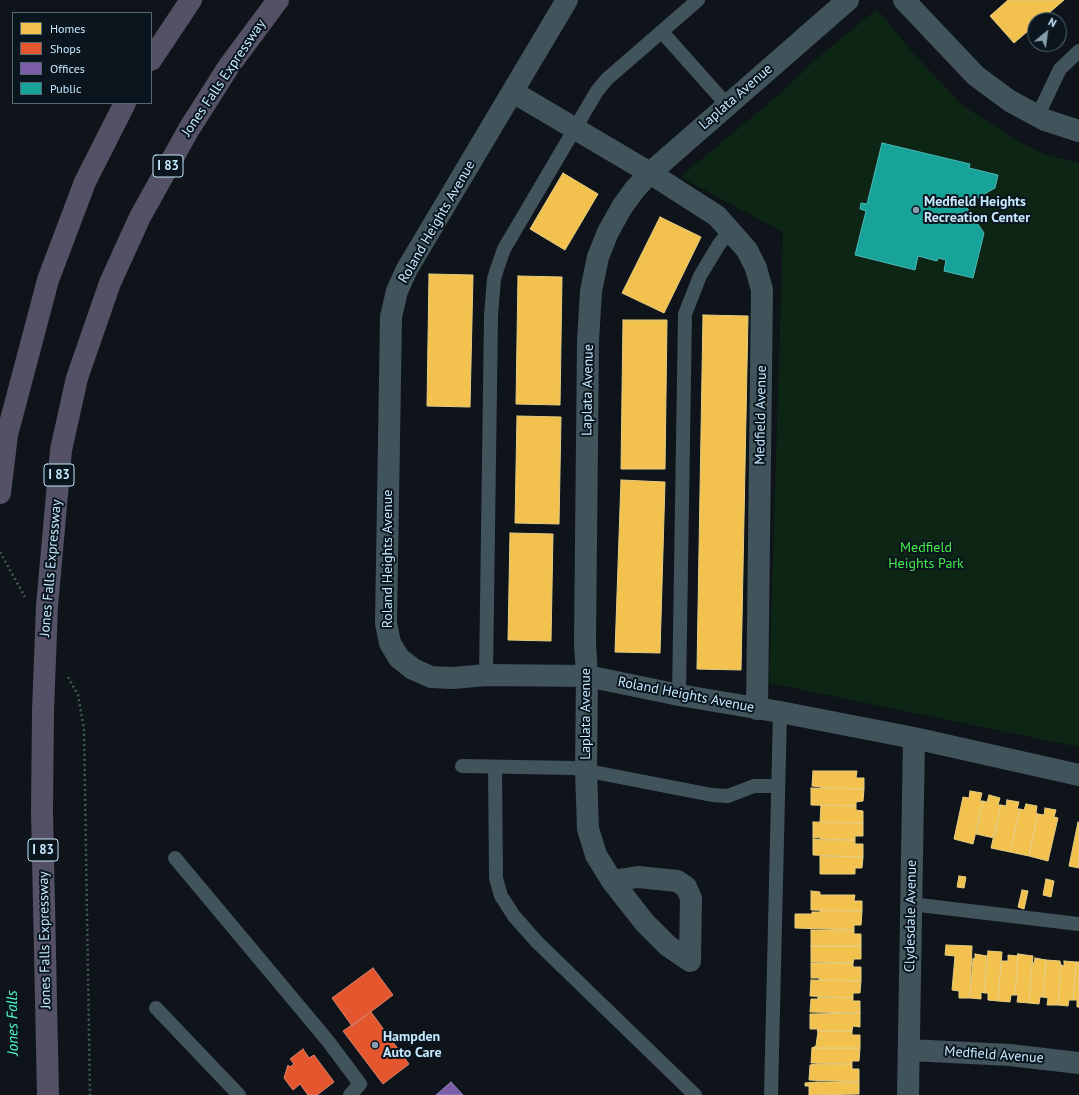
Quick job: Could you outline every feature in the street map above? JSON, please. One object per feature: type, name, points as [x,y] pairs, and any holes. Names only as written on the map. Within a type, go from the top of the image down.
[{"type":"highway","points":[[152,58],[191,0]]},
{"type":"highway","name":"Jones Falls Expressway","points":[[48,1095],[42,811],[42,711],[47,606],[61,450],[77,378],[110,283],[140,217],[189,129],[230,66],[278,0]]},
{"type":"highway","points":[[0,493],[7,436],[48,280],[85,182],[124,104]]},
{"type":"street","name":"Roland Heights Avenue","points":[[567,0],[407,269],[397,291],[391,317],[386,623],[390,642],[399,658],[413,669],[431,676],[453,678],[486,674],[587,676],[679,695],[780,712],[914,738],[1079,775]]},
{"type":"street","name":"Laplata Avenue","points":[[612,881],[596,855],[588,829],[586,771],[587,676],[585,635],[588,357],[591,291],[598,258],[608,232],[635,189],[650,173],[848,0]]},
{"type":"street","points":[[904,0],[976,76],[1010,101],[1038,115],[1079,132]]},
{"type":"street","name":"Medfield Avenue","points":[[513,92],[650,173],[717,216],[747,250],[756,268],[762,290],[757,709]]},
{"type":"street","name":"Clydesdale Avenue","points":[[908,1095],[914,738]]},
{"type":"street","name":"Medfield Avenue","points":[[909,1050],[1010,1055],[1079,1063]]},
{"type":"lane","points":[[486,674],[491,316],[494,279],[504,249],[597,91],[607,79],[698,0]]},
{"type":"lane","points":[[662,32],[727,105]]},
{"type":"lane","points":[[1038,115],[1060,69],[1079,51]]},
{"type":"lane","points":[[679,695],[685,314],[700,276],[730,230]]},
{"type":"lane","points":[[771,1095],[780,712]]},
{"type":"lane","points":[[462,766],[558,766],[712,795],[728,796],[754,786],[778,786]]},
{"type":"lane","points":[[495,767],[496,878],[501,896],[509,910],[537,942],[696,1095]]},
{"type":"lane","points":[[176,858],[328,1041],[360,1084],[350,1095]]},
{"type":"lane","points":[[912,904],[1079,924]]},
{"type":"lane","points":[[156,1008],[240,1095]]},
{"type":"path","points":[[0,552],[26,600]]},
{"type":"path","points":[[67,675],[78,695],[84,729],[90,1095]]},
{"type":"green space","name":"Medfield Heights Park","points":[[877,9],[914,54],[963,106],[1023,144],[1046,155],[1079,163],[1079,747],[769,683],[783,232],[680,177],[780,94],[815,60]]},
{"type":"pier","points":[[0,646],[17,673],[26,710],[31,813],[46,927],[50,1095],[0,1095]]},
{"type":"building: Homes","points":[[1008,0],[1064,0],[1050,12],[1027,12],[1027,32],[1014,43],[990,16]]},
{"type":"building: Homes","points":[[563,173],[598,194],[565,250],[530,229]]},
{"type":"building: Homes","points":[[660,217],[701,237],[664,313],[622,293]]},
{"type":"building: Homes","points":[[429,274],[473,275],[470,407],[427,406]]},
{"type":"building: Homes","points":[[518,276],[562,277],[560,405],[516,404]]},
{"type":"building: Homes","points":[[703,315],[748,316],[741,670],[697,669]]},
{"type":"building: Homes","points":[[623,320],[667,320],[665,469],[621,469]]},
{"type":"building: Homes","points":[[517,416],[561,417],[559,524],[515,523]]},
{"type":"building: Homes","points":[[621,480],[665,482],[660,653],[615,652]]},
{"type":"building: Homes","points":[[510,533],[553,534],[551,641],[508,640]]},
{"type":"building: Homes","points":[[813,771],[857,771],[856,778],[864,778],[864,789],[821,788],[812,786]]},
{"type":"building: Homes","points":[[811,788],[864,789],[863,801],[856,802],[856,806],[811,805]]},
{"type":"building: Homes","points":[[970,791],[982,793],[980,801],[983,801],[973,844],[954,839],[963,797],[969,798]]},
{"type":"building: Homes","points":[[989,795],[1000,798],[998,805],[1001,805],[994,838],[976,834],[983,801],[987,802]]},
{"type":"building: Homes","points":[[1007,800],[1019,802],[1017,809],[1020,809],[1010,852],[991,848],[1001,805],[1006,806]]},
{"type":"building: Homes","points":[[1026,804],[1037,806],[1036,813],[1038,814],[1029,856],[1010,852],[1020,809],[1024,810]]},
{"type":"building: Homes","points":[[821,805],[856,806],[856,810],[863,811],[863,823],[820,822]]},
{"type":"building: Homes","points":[[1045,808],[1056,810],[1054,817],[1058,818],[1048,861],[1029,856],[1038,814],[1044,815]]},
{"type":"building: Homes","points":[[813,822],[863,823],[863,836],[855,836],[855,840],[820,840],[820,837],[813,838]]},
{"type":"building: Homes","points":[[1078,822],[1079,823],[1079,868],[1069,866]]},
{"type":"building: Homes","points":[[813,839],[855,840],[855,844],[863,844],[863,857],[813,855]]},
{"type":"building: Homes","points":[[820,856],[863,857],[862,868],[855,868],[855,874],[820,874]]},
{"type":"building: Homes","points":[[959,876],[966,877],[964,888],[957,887]]},
{"type":"building: Homes","points":[[1046,879],[1054,881],[1051,897],[1043,895]]},
{"type":"building: Homes","points":[[1022,890],[1028,891],[1024,909],[1018,907]]},
{"type":"building: Homes","points":[[811,891],[820,892],[820,895],[855,895],[854,901],[862,901],[862,911],[811,910]]},
{"type":"building: Homes","points":[[820,910],[862,911],[861,925],[854,925],[854,930],[795,928],[795,914],[812,914],[812,912],[820,912]]},
{"type":"building: Homes","points":[[811,930],[854,930],[854,934],[861,934],[861,946],[811,946]]},
{"type":"building: Homes","points":[[946,945],[972,946],[970,998],[959,998],[959,991],[952,990],[955,956],[945,955]]},
{"type":"building: Homes","points":[[811,946],[861,946],[861,959],[854,959],[853,963],[811,962]]},
{"type":"building: Homes","points":[[988,951],[1002,952],[998,1001],[988,1000],[988,993],[984,993]]},
{"type":"building: Homes","points":[[975,954],[987,956],[984,993],[981,992],[981,999],[970,998],[973,958],[975,959]]},
{"type":"building: Homes","points":[[1018,954],[1033,956],[1029,1003],[1017,1002],[1018,995],[1015,995]]},
{"type":"building: Homes","points":[[1018,954],[1015,995],[1011,995],[1010,1002],[998,1001],[1001,961],[1008,961],[1008,955],[1017,956]]},
{"type":"building: Homes","points":[[1035,958],[1046,960],[1043,997],[1040,997],[1039,1004],[1029,1003],[1032,963],[1034,963]]},
{"type":"building: Homes","points":[[1046,960],[1060,961],[1058,1005],[1047,1005],[1048,998],[1043,997]]},
{"type":"building: Homes","points":[[1064,961],[1076,962],[1073,1000],[1069,1000],[1068,1006],[1058,1005],[1061,965],[1064,966]]},
{"type":"building: Homes","points":[[1076,962],[1079,962],[1079,1007],[1077,1007],[1077,1000],[1073,1000]]},
{"type":"building: Homes","points":[[811,963],[853,963],[853,967],[861,967],[861,981],[819,980],[819,978],[811,978]]},
{"type":"building: Homes","points":[[811,980],[861,981],[860,993],[853,993],[853,998],[810,996]]},
{"type":"building: Homes","points":[[818,997],[853,998],[853,1001],[860,1001],[860,1013],[810,1012],[811,999],[818,999]]},
{"type":"building: Homes","points":[[860,1013],[860,1027],[853,1026],[852,1031],[817,1031],[818,1029],[810,1029],[810,1014]]},
{"type":"building: Homes","points":[[818,1031],[852,1031],[852,1035],[860,1035],[860,1048],[812,1048],[816,1046]]},
{"type":"building: Homes","points":[[812,1048],[860,1048],[859,1061],[852,1061],[852,1064],[811,1063]]},
{"type":"building: Homes","points":[[852,1064],[852,1069],[859,1069],[859,1082],[809,1080],[810,1065]]},
{"type":"building: Homes","points":[[859,1082],[859,1094],[809,1095],[809,1086],[805,1086],[805,1083]]},
{"type":"building: Shops","points":[[373,968],[393,995],[352,1026],[332,998]]},
{"type":"building: Shops","points":[[371,1012],[409,1064],[383,1084],[343,1031]]},
{"type":"building: Shops","points":[[303,1049],[309,1058],[314,1055],[334,1082],[317,1095],[308,1095],[300,1084],[293,1090],[284,1078],[288,1065],[290,1067],[294,1064],[290,1059]]},
{"type":"building: Offices","points":[[451,1082],[463,1095],[436,1095]]},
{"type":"building: Public","name":"Medfield Heights Recreation Center","points":[[882,143],[970,164],[969,168],[998,175],[995,188],[965,205],[984,233],[973,278],[944,271],[946,260],[938,258],[937,261],[918,256],[915,270],[855,255],[866,211],[860,209],[861,203],[867,204]]},
{"type":"place","name":"Medfield Heights Recreation Center","points":[[916,210]]},
{"type":"place","name":"Hampden Auto Care","points":[[375,1045]]},
{"type":"water label","name":"Jones Falls","points":[[13,1023]]}]
